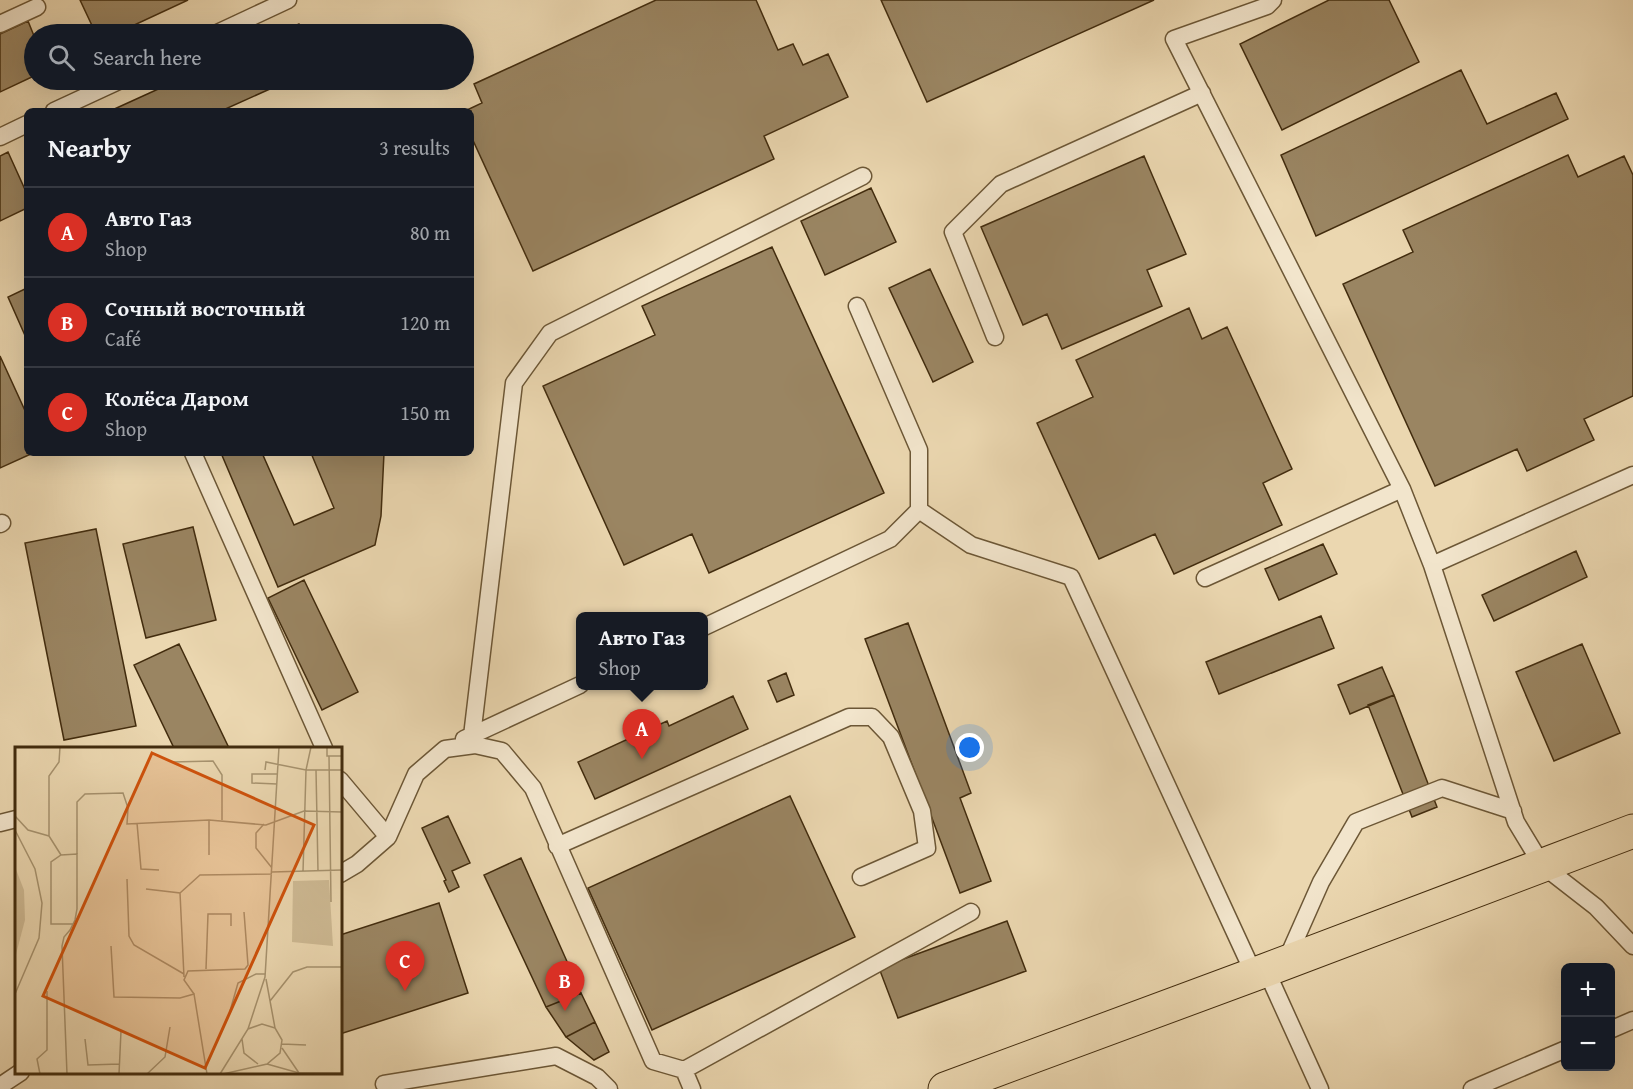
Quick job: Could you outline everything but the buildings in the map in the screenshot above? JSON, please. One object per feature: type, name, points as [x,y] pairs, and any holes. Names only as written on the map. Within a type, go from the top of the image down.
[{"type":"main road","points":[[945,1089],[1633,831]]},
{"type":"lane","points":[[236,24],[288,0]]},
{"type":"lane","points":[[1273,0],[1267,6],[1174,39],[1402,489],[1432,565],[1516,822],[1542,866],[1596,907],[1633,946]]},
{"type":"lane","points":[[0,24],[37,7]]},
{"type":"lane","points":[[60,108],[99,90]]},
{"type":"lane","points":[[995,337],[952,232],[1001,184],[1202,93]]},
{"type":"lane","points":[[0,137],[24,125]]},
{"type":"lane","points":[[472,736],[514,383],[550,333],[863,176]]},
{"type":"lane","points":[[708,625],[890,539],[919,510],[919,450],[857,306]]},
{"type":"lane","points":[[194,456],[324,747]]},
{"type":"lane","points":[[1432,565],[1633,475]]},
{"type":"lane","points":[[1205,578],[1402,489]]},
{"type":"lane","points":[[919,510],[971,545],[1071,577],[1268,969],[1320,1089]]},
{"type":"lane","points":[[342,873],[357,864],[388,837],[416,774],[445,748],[576,687]]},
{"type":"lane","points":[[557,846],[849,717],[872,717],[891,737],[922,811],[927,848],[861,877]]},
{"type":"lane","points":[[445,748],[475,745],[502,751],[533,788],[653,1061],[684,1070],[971,912]]},
{"type":"lane","points":[[342,782],[388,837]]},
{"type":"lane","points":[[1268,969],[1356,822],[1442,788],[1513,811]]},
{"type":"lane","points":[[0,823],[15,819]]},
{"type":"lane","points":[[1615,1028],[1633,1020]]},
{"type":"lane","points":[[1472,1089],[1561,1051]]},
{"type":"lane","points":[[384,1084],[556,1056],[597,1077],[609,1089]]},
{"type":"lane","points":[[684,1070],[692,1089]]},
{"type":"lane","points":[[0,1086],[18,1074]]},
{"type":"place","name":"Авто Газ","points":[[642,759]]},
{"type":"place","name":"Колёса Даром","points":[[405,991]]},
{"type":"place","name":"Сочный восточный","points":[[565,1011]]}]
